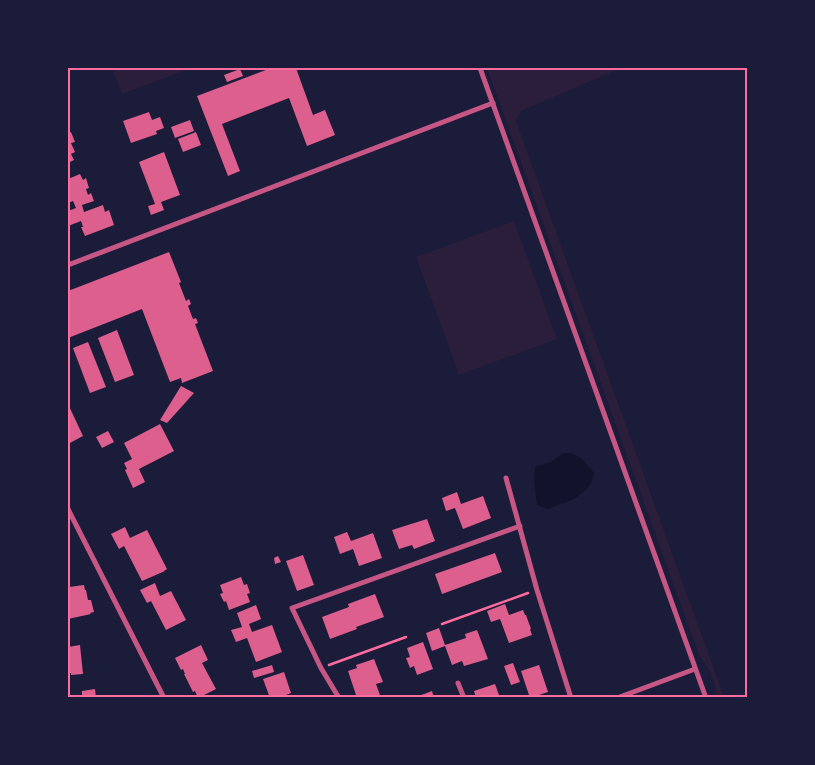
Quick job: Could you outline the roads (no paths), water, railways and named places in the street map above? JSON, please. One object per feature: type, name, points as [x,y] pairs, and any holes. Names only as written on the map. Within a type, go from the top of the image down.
[{"type":"street","points":[[480,68],[706,698]]},
{"type":"street","points":[[68,265],[493,103]]},
{"type":"street","points":[[506,478],[571,698]]},
{"type":"street","points":[[68,509],[164,698]]},
{"type":"street","points":[[339,698],[321,668],[292,608],[520,526]]},
{"type":"street","points":[[617,698],[696,669]]},
{"type":"street","points":[[458,683],[464,698]]}]
